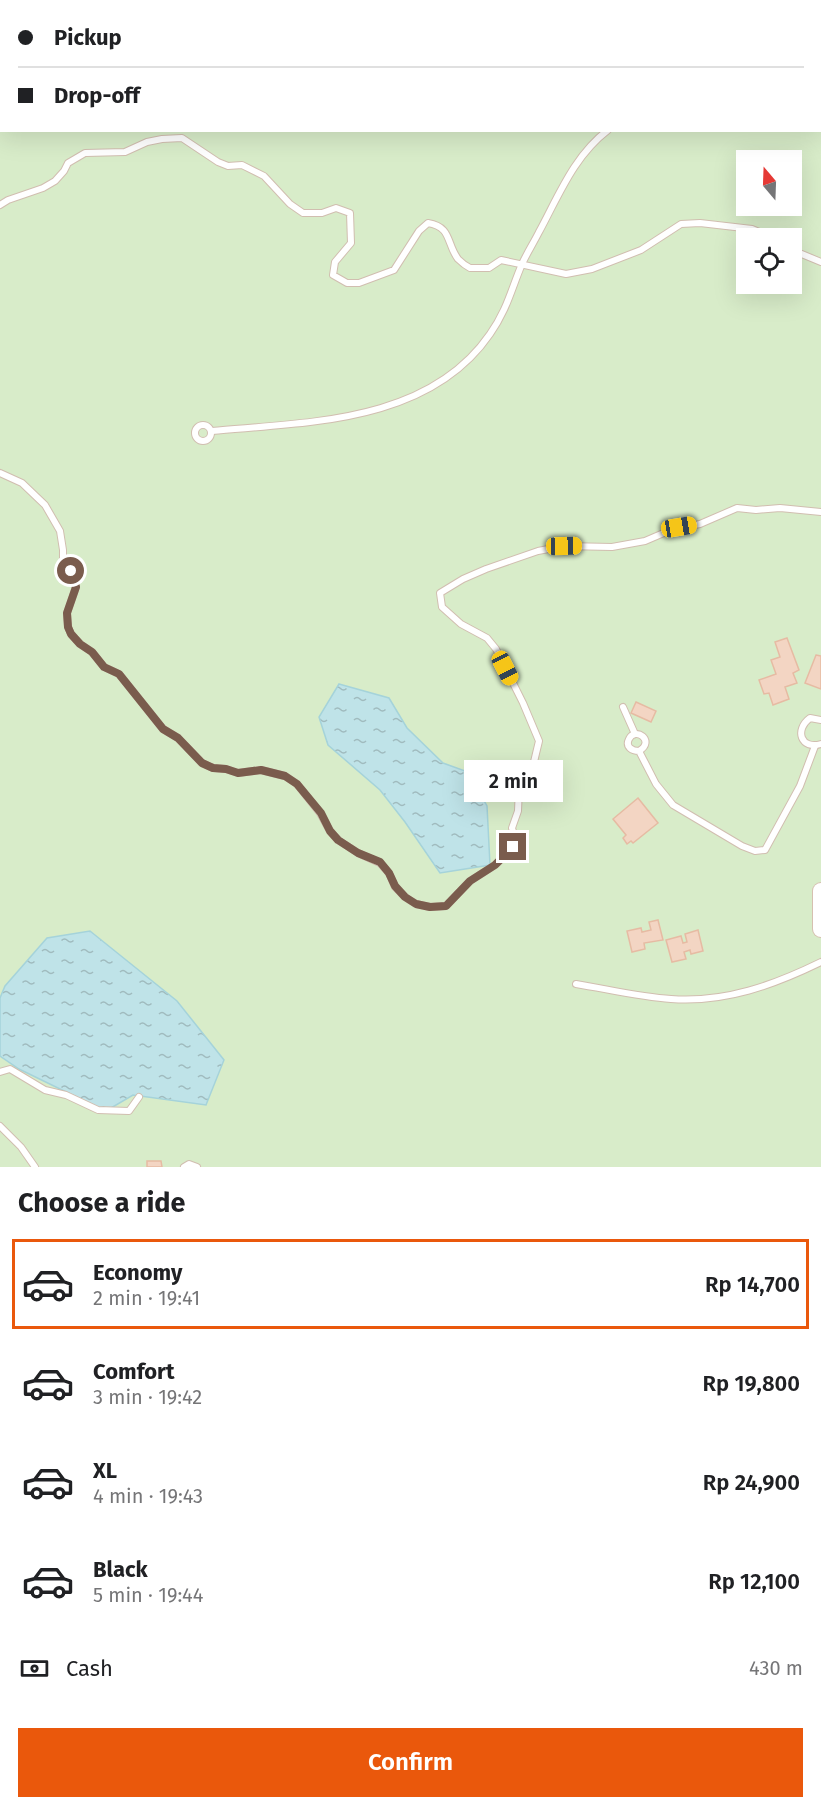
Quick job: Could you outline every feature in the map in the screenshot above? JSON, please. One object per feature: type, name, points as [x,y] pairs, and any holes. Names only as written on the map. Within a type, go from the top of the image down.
[{"type":"main road","points":[[821,891],[821,929]]},
{"type":"lane","points":[[212,431],[334,418],[388,406],[421,393],[453,375],[474,356],[507,309],[522,263],[577,160],[606,132]]},
{"type":"lane","points":[[0,205],[55,181],[68,162],[85,153],[125,152],[147,142],[182,138],[218,162],[228,166],[242,165],[264,176],[290,204],[303,213],[322,213],[336,208],[350,213],[351,243],[335,262],[333,275],[347,283],[359,283],[394,270],[419,231],[428,223],[439,225],[447,235],[458,259],[470,268],[489,268],[501,260],[566,274],[592,268],[641,250],[681,224],[700,223],[743,228]]},
{"type":"lane","points":[[802,254],[821,262]]},
{"type":"lane","points":[[0,473],[22,483],[38,496],[60,531],[63,565],[71,571],[76,587],[67,613],[71,634],[92,652],[104,667],[119,674],[163,729],[178,738],[202,763],[213,768],[238,773],[261,770],[275,772],[297,784],[321,813],[330,831],[338,840],[358,853],[380,862],[405,897],[416,904],[430,907],[446,906],[470,881],[495,865],[513,847],[515,838],[512,828],[518,811],[519,787],[533,766],[540,741],[496,649],[487,639],[461,624],[442,607],[440,593],[486,569],[538,551],[564,546],[612,547],[645,541],[674,529],[699,524],[737,508],[756,510],[780,508],[821,512]]},
{"type":"lane","points":[[623,707],[635,734]]},
{"type":"lane","points":[[639,751],[656,784],[673,805],[742,846],[755,851],[765,850],[800,786],[818,745],[807,744],[802,738],[801,730],[804,723],[810,718],[821,720]]},
{"type":"lane","points":[[640,734],[646,743],[639,751],[633,751],[629,747],[630,736],[640,734]]},
{"type":"lane","points":[[576,984],[671,999],[711,998],[730,996],[769,985],[821,962]]},
{"type":"lane","points":[[0,1072],[10,1069],[45,1090],[66,1095],[98,1110],[129,1111],[139,1097]]},
{"type":"lane","points":[[0,1126],[21,1147],[35,1167]]},
{"type":"lane","points":[[184,1167],[189,1164],[197,1167]]},
{"type":"green space","points":[[0,132],[821,132],[821,1167],[0,1167]]},
{"type":"water","points":[[339,684],[389,698],[407,728],[443,763],[468,772],[487,806],[490,865],[440,873],[380,790],[328,745],[319,717]]},
{"type":"water","points":[[90,931],[177,1001],[224,1060],[206,1105],[133,1095],[111,1108],[101,1109],[19,1069],[0,1056],[0,998],[5,986],[47,938]]},
{"type":"building","points":[[787,638],[799,670],[793,673],[797,683],[785,687],[789,699],[773,705],[769,693],[764,694],[759,680],[776,674],[771,660],[780,657],[775,642]]},
{"type":"building","points":[[816,655],[821,656],[821,689],[805,683]]},
{"type":"building","points":[[636,702],[656,711],[651,722],[631,713]]},
{"type":"building","points":[[638,798],[658,823],[633,843],[631,841],[627,844],[623,838],[626,835],[613,819]]},
{"type":"building","points":[[658,920],[663,940],[644,943],[645,949],[632,952],[627,931],[641,928],[642,932],[651,930],[649,922]]},
{"type":"building","points":[[698,930],[703,951],[691,954],[690,950],[684,952],[686,959],[672,962],[666,940],[681,936],[683,943],[687,942],[685,934]]},
{"type":"building","points":[[147,1161],[161,1161],[162,1167],[147,1167]]},
{"type":"route","points":[[71,571],[76,587],[67,613],[71,634],[92,652],[104,667],[119,674],[163,729],[178,738],[202,763],[213,768],[238,773],[261,770],[275,772],[297,784],[321,813],[330,831],[338,840],[358,853],[380,862],[389,873],[395,886],[405,897],[416,904],[430,907],[446,906],[470,881],[495,865],[513,847]]}]
